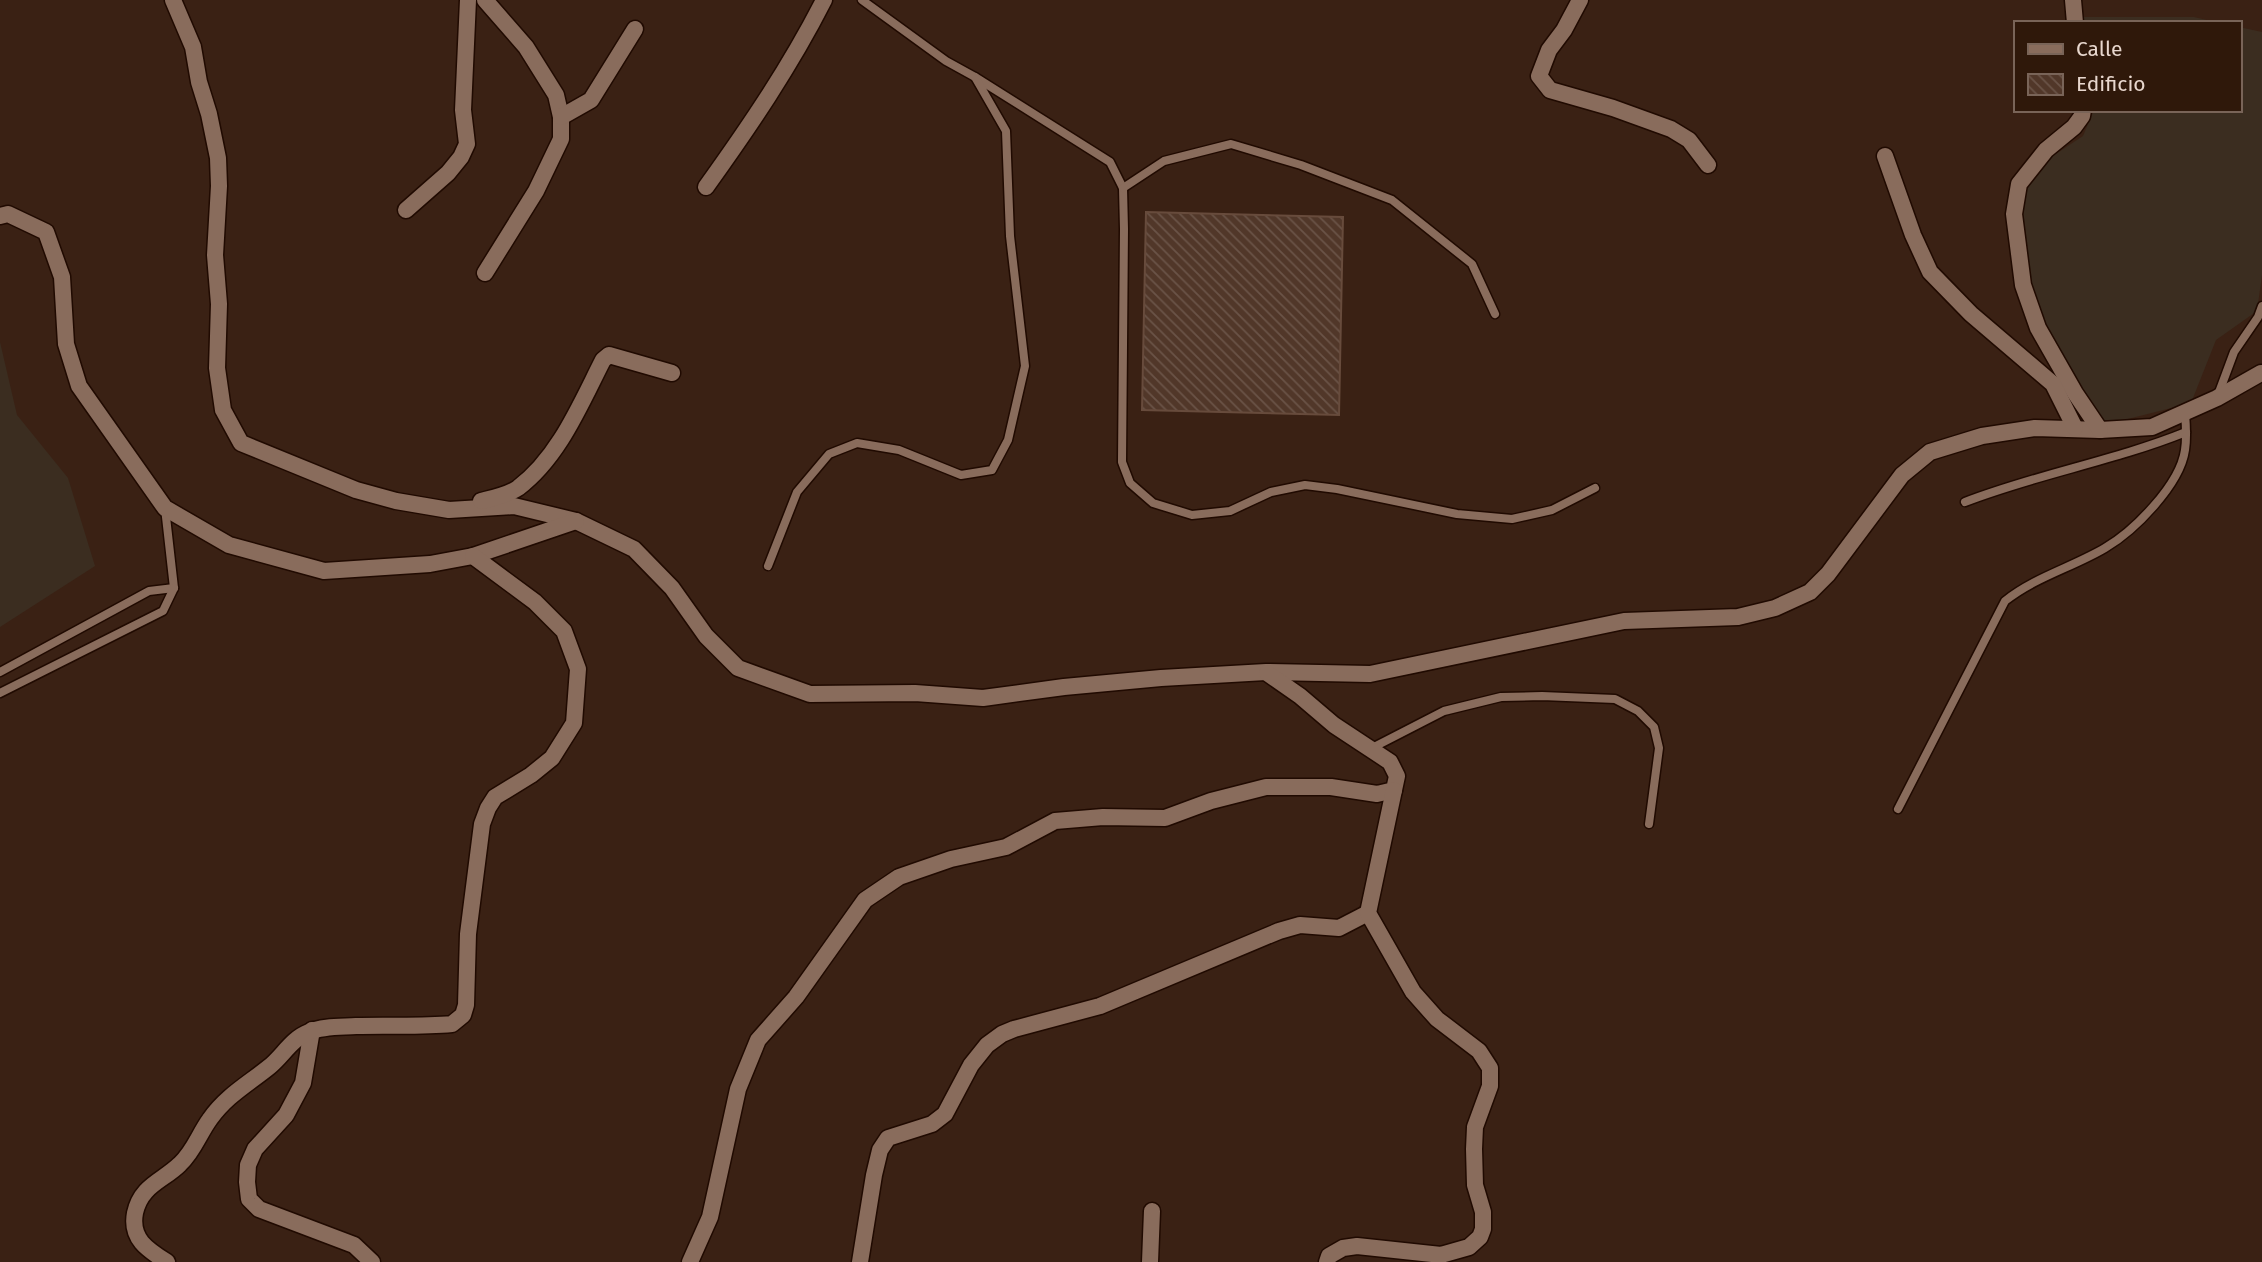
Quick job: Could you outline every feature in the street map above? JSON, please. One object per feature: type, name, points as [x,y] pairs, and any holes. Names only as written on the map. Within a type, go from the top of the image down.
[{"type":"street","points":[[173,0],[193,47],[218,158],[215,255],[219,304],[216,368],[223,410],[241,443],[356,490],[396,501],[449,510],[514,506],[576,521],[634,549],[672,588],[706,636],[738,668],[810,694],[915,693],[983,698],[1064,687],[1266,672],[1370,674],[1624,621],[1738,617],[1775,608],[1810,592],[1828,574],[1902,475],[1930,453],[1982,436],[2035,428],[2100,430],[2152,427],[2262,374]]},
{"type":"street","points":[[406,210],[448,173],[461,158],[467,144],[463,110],[468,0]]},
{"type":"street","points":[[485,0],[526,47],[556,95],[561,117],[561,139],[536,191],[485,273]]},
{"type":"street","points":[[706,187],[760,112],[793,59],[824,0]]},
{"type":"street","points":[[1580,0],[1542,63],[1539,76],[1550,90],[1613,108],[1671,129],[1689,140],[1708,165]]},
{"type":"street","points":[[2073,0],[2075,21]]},
{"type":"street","points":[[561,117],[591,100],[635,29]]},
{"type":"street","points":[[2083,112],[2074,127],[2046,150],[2019,184],[2014,214],[2023,285],[2038,328],[2075,393],[2100,430]]},
{"type":"street","points":[[1885,156],[1913,235],[1930,272],[1971,314],[2053,384],[2075,428]]},
{"type":"street","points":[[0,216],[8,214],[46,232],[62,277],[66,344],[79,386],[165,508],[229,545],[324,571],[430,564],[473,556],[576,521]]},
{"type":"street","points":[[449,510],[517,489],[559,442],[603,360],[609,355],[642,367],[673,373]]},
{"type":"street","points":[[167,1262],[148,1250],[137,1238],[135,1214],[145,1192],[156,1180],[180,1164],[195,1146],[209,1120],[237,1089],[271,1066],[299,1037],[312,1031],[335,1027],[452,1024],[463,1015],[466,1005],[468,934],[482,824],[495,797],[531,775],[552,758],[574,723],[578,669],[564,631],[535,601],[473,556]]},
{"type":"street","points":[[1266,672],[1334,724],[1391,762],[1397,776],[1368,914],[1413,992],[1437,1018],[1479,1051],[1490,1068],[1490,1086],[1475,1127],[1475,1185],[1483,1229],[1480,1237],[1469,1247],[1441,1255],[1357,1246],[1343,1248],[1329,1256],[1327,1262]]},
{"type":"street","points":[[690,1262],[710,1217],[738,1089],[758,1040],[796,997],[865,900],[899,877],[951,859],[1006,847],[1055,821],[1103,817],[1165,818],[1211,801],[1266,787],[1331,787],[1377,794],[1394,790]]},
{"type":"street","points":[[860,1262],[880,1150],[888,1138],[932,1124],[945,1114],[971,1065],[987,1045],[1002,1034],[1023,1025],[1100,1006],[1279,930],[1300,925],[1339,928],[1368,914]]},
{"type":"street","points":[[312,1031],[303,1083],[286,1115],[255,1149],[248,1165],[249,1199],[259,1209],[354,1245],[372,1262]]},
{"type":"street","points":[[1150,1262],[1152,1211]]},
{"type":"lane","points":[[862,0],[946,61],[1110,162],[1123,188],[1122,462],[1130,483],[1153,503],[1192,515],[1205,514],[1230,510],[1271,492],[1305,485],[1457,514],[1512,519],[1552,510],[1595,488]]},
{"type":"lane","points":[[768,566],[797,492],[829,454],[858,443],[899,450],[961,475],[992,470],[1007,440],[1025,366],[1010,236],[1006,131],[975,77]]},
{"type":"lane","points":[[1123,188],[1164,161],[1231,144],[1301,165],[1392,200],[1472,264],[1495,314]]},
{"type":"lane","points":[[2217,398],[2234,352],[2258,317],[2262,306]]},
{"type":"lane","points":[[1898,809],[2006,600],[2022,588],[2107,547],[2144,517],[2171,483],[2185,453],[2185,413]]},
{"type":"lane","points":[[1965,502],[1998,489],[2151,447],[2186,432]]},
{"type":"lane","points":[[0,693],[163,611],[174,588],[165,508]]},
{"type":"lane","points":[[0,672],[149,591],[174,588]]},
{"type":"lane","points":[[1371,748],[1444,711],[1501,697],[1615,699],[1638,711],[1654,727],[1659,748],[1649,824]]},
{"type":"shaded area","points":[[2078,17],[2194,17],[2211,21],[2079,21]]},
{"type":"shaded area","points":[[2241,27],[2262,32],[2262,275],[2257,311],[2216,340],[2191,403],[2116,422],[2088,419],[2029,304],[2014,196],[2030,171],[2083,136],[2093,112],[2241,112]]},
{"type":"shaded area","points":[[0,342],[17,415],[68,478],[95,566],[0,627]]},
{"type":"building","points":[[1146,212],[1343,217],[1339,415],[1142,410]]}]
